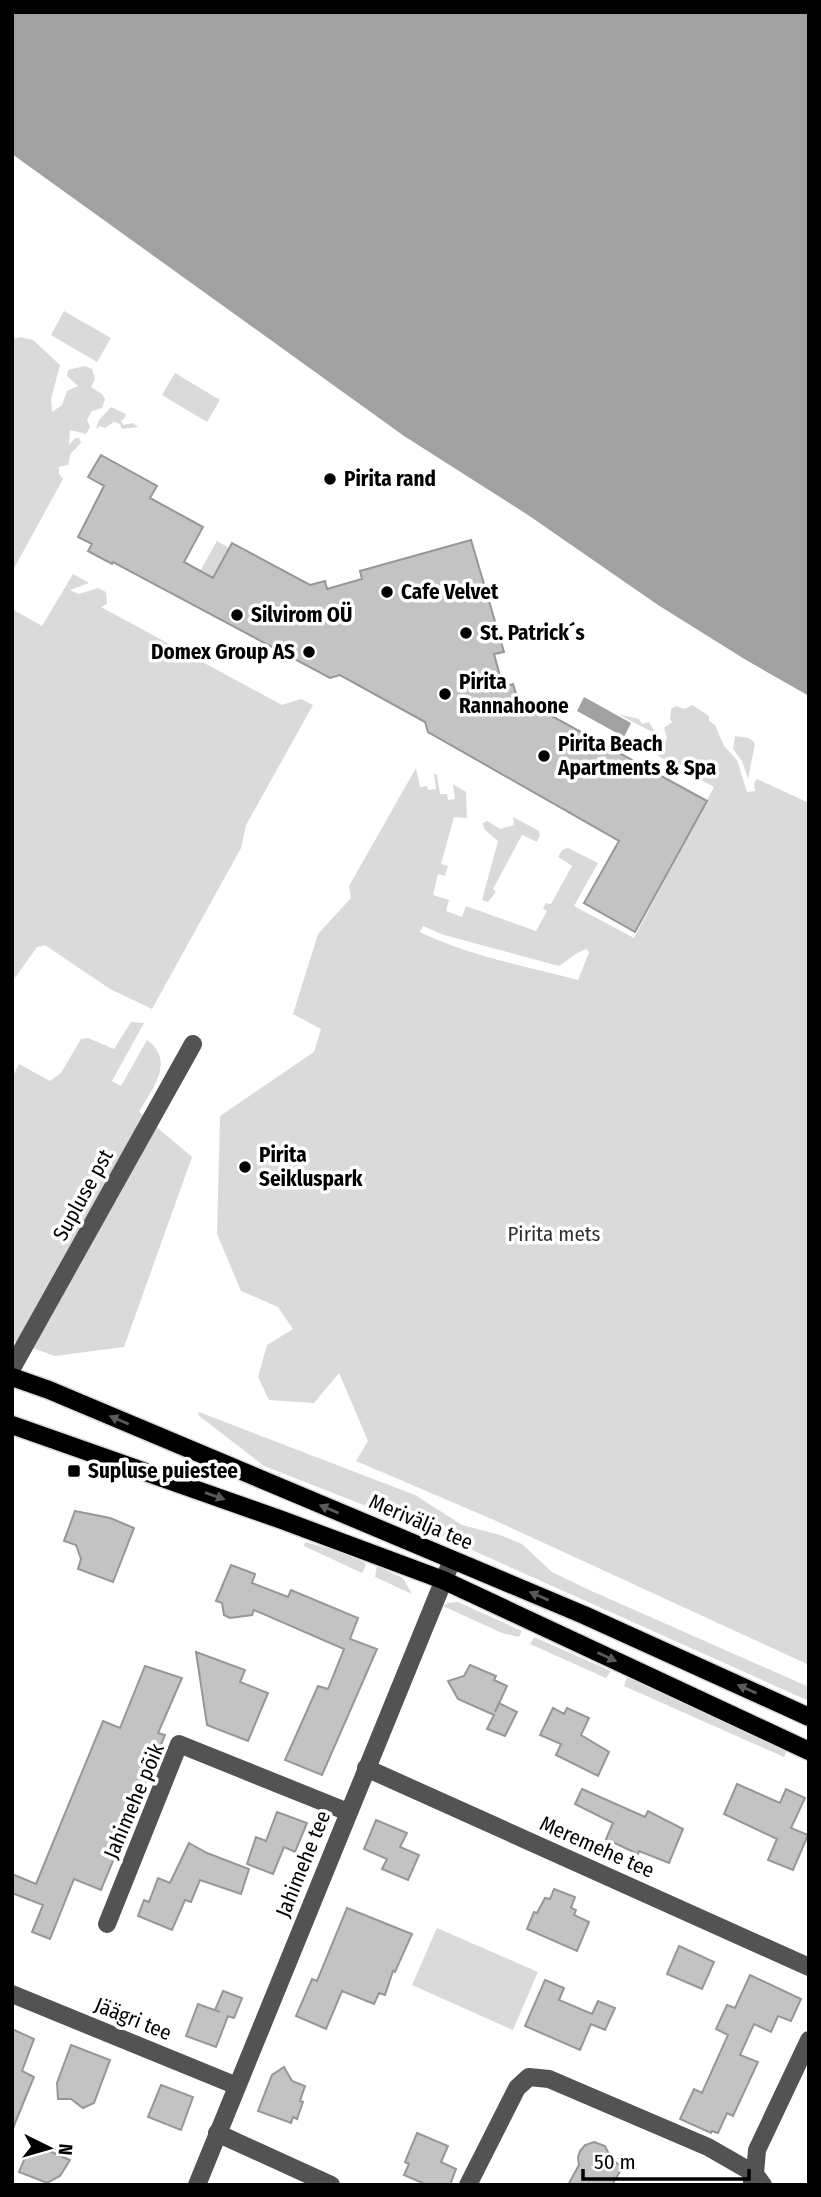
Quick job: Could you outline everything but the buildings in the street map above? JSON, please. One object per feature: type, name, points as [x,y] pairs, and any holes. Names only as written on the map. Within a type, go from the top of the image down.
[{"type":"main road","name":"Merivälja tee","points":[[12,1377],[584,1615],[809,1717]]},
{"type":"main road","points":[[12,1424],[443,1580],[809,1751]]},
{"type":"street","name":"Supluse pst","points":[[12,1368],[193,1044]]},
{"type":"street","name":"Jahimehe tee","points":[[197,2185],[452,1560]]},
{"type":"street","name":"Jahimehe põik","points":[[107,1923],[179,1744],[348,1812]]},
{"type":"street","name":"Meremehe tee","points":[[366,1768],[809,1967]]},
{"type":"street","name":"Jäägri tee","points":[[12,1994],[237,2086]]},
{"type":"street","points":[[756,2181],[757,2150],[809,2040]]},
{"type":"street","points":[[468,2185],[516,2088],[529,2077],[549,2080],[708,2147],[756,2181]]},
{"type":"street","points":[[218,2133],[331,2185]]},
{"type":"green space","points":[[64,311],[111,338],[97,362],[51,335]]},
{"type":"green space","points":[[12,328],[15,339],[20,337],[33,340],[60,365],[51,399],[52,412],[62,405],[67,391],[78,386],[67,376],[68,370],[85,366],[92,369],[95,379],[91,387],[105,399],[102,408],[92,411],[87,420],[90,427],[86,434],[70,430],[69,445],[75,438],[79,438],[81,443],[71,453],[68,465],[59,467],[59,474],[63,479],[12,572]]},
{"type":"green space","points":[[175,373],[220,400],[207,422],[162,395]]},
{"type":"green space","points":[[111,407],[126,414],[121,420],[123,425],[133,423],[138,427],[122,429],[120,424],[114,422],[105,428],[100,426],[96,429],[99,420]]},
{"type":"green space","points":[[217,541],[229,548],[213,578],[200,571]]},
{"type":"green space","points":[[73,574],[89,583],[70,590],[79,594],[98,588],[106,592],[107,604],[101,607],[282,705],[301,699],[313,705],[246,825],[241,848],[152,1009],[110,989],[45,945],[37,947],[12,982],[12,609],[42,626]]},
{"type":"green space","name":"Pirita mets","points":[[692,705],[709,716],[709,721],[715,725],[724,746],[737,760],[747,792],[755,791],[754,783],[757,779],[809,803],[809,1665],[494,1520],[356,1461],[368,1441],[339,1373],[314,1403],[269,1400],[258,1377],[267,1345],[293,1329],[278,1307],[241,1291],[217,1234],[220,1116],[314,1052],[321,1029],[293,1014],[318,934],[351,898],[349,886],[416,768],[420,787],[436,789],[434,773],[437,775],[440,794],[447,794],[448,800],[455,799],[453,784],[466,792],[467,818],[454,817],[441,864],[448,866],[445,876],[438,874],[433,895],[449,900],[446,911],[462,917],[466,906],[536,931],[547,911],[543,908],[546,903],[551,904],[572,866],[558,857],[562,850],[568,848],[598,863],[574,906],[634,938],[714,787],[658,756],[667,738],[664,728],[672,722],[671,709],[676,706],[685,709]],"holes":[[[423,926],[444,935],[559,966],[586,949],[589,952],[578,980],[478,954],[420,932]]]},
{"type":"green space","points":[[618,714],[639,719],[642,724],[649,722],[661,743],[654,754],[644,748],[652,732]]},
{"type":"green space","points":[[735,736],[748,738],[755,744],[748,779],[742,761],[733,749]]},
{"type":"green space","points":[[513,817],[539,831],[540,835],[537,842],[522,835],[493,889],[496,892],[488,902],[482,900],[498,841],[484,829],[483,823],[487,821],[500,829],[514,825]]},
{"type":"green space","points":[[131,1022],[144,1023],[112,1081],[121,1086],[147,1040],[156,1048],[161,1066],[159,1075],[139,1112],[192,1157],[124,1347],[55,1356],[12,1341],[12,1078],[19,1064],[50,1081],[61,1073],[81,1039],[88,1038],[114,1049]]},
{"type":"green space","points":[[199,1412],[415,1495],[462,1525],[522,1544],[552,1572],[809,1687],[809,1701],[425,1529],[264,1466],[198,1415]]},
{"type":"green space","points":[[305,1542],[331,1549],[366,1565],[362,1573],[304,1546]]},
{"type":"green space","points":[[377,1566],[403,1578],[412,1594],[375,1577]]},
{"type":"green space","points":[[458,1602],[522,1631],[519,1637],[502,1633],[443,1606]]},
{"type":"green space","points":[[534,1637],[611,1671],[606,1678],[530,1644]]},
{"type":"green space","points":[[627,1677],[787,1750],[784,1757],[624,1686]]},
{"type":"green space","points":[[437,1928],[538,1972],[513,2030],[412,1985]]},
{"type":"shaded area","points":[[12,12],[809,12],[809,696],[658,605],[528,515],[404,436],[12,154]]},
{"type":"shaded area","points":[[584,697],[631,723],[624,737],[577,711]]},
{"type":"place","name":"Pirita rand","points":[[330,479]]},
{"type":"place","name":"Cafe Velvet","points":[[387,592]]},
{"type":"place","name":"Silvirom OÜ","points":[[237,615]]},
{"type":"place","name":"St. Patrick´s","points":[[466,633]]},
{"type":"place","name":"Domex Group AS","points":[[309,652]]},
{"type":"place","name":"Pirita Rannahoone","points":[[445,694]]},
{"type":"place","name":"Pirita Beach Apartments & Spa","points":[[544,756]]},
{"type":"place","name":"Pirita Seikluspark","points":[[245,1167]]},
{"type":"place","name":"Supluse puiestee","points":[[74,1471]]}]
